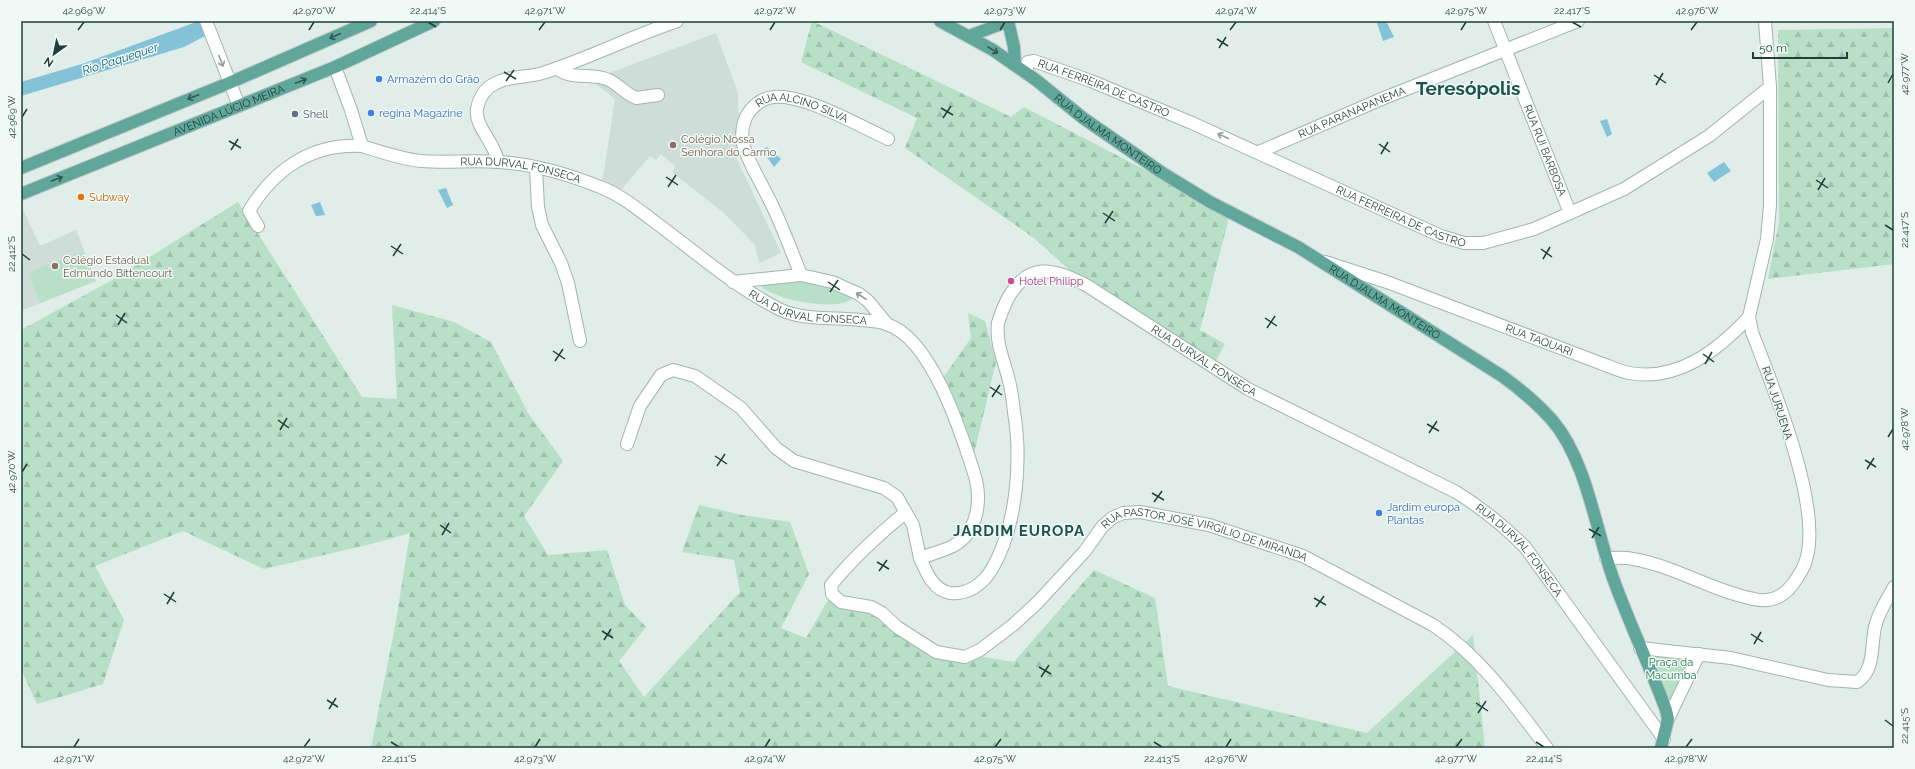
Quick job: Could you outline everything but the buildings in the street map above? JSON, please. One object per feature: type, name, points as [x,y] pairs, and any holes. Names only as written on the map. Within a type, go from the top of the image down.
[{"type":"main road","points":[[21,168],[229,83],[371,21]]},
{"type":"main road","name":"AVENIDA LÚCIO MEIRA","points":[[21,194],[335,67],[434,21]]},
{"type":"main road","name":"RUA DJALMA MONTEIRO","points":[[940,21],[969,36],[1026,72],[1083,118],[1161,172],[1210,202],[1298,247],[1320,260],[1502,376],[1528,396],[1553,421],[1569,447],[1580,471],[1606,558],[1640,648],[1663,702],[1668,720]]},
{"type":"main road","points":[[969,36],[1009,21],[1014,48],[1015,65]]},
{"type":"main road","points":[[1662,743],[1668,720]]},
{"type":"street","points":[[206,21],[212,40],[239,106]]},
{"type":"street","points":[[498,162],[495,150],[477,118],[476,111],[482,95],[496,82],[545,73],[642,33],[677,21]]},
{"type":"street","name":"RUA RUI BARBOSA","points":[[1494,21],[1570,213]]},
{"type":"street","name":"RUA PARANAPANEMA","points":[[1259,152],[1384,98],[1578,21]]},
{"type":"street","name":"RUA JURUENA","points":[[1606,558],[1631,558],[1643,561],[1709,586],[1754,600],[1780,598],[1798,577],[1806,560],[1809,539],[1808,505],[1788,433],[1769,376],[1752,332],[1749,317],[1767,239],[1770,206],[1770,87],[1765,21]]},
{"type":"street","name":"RUA FERREIRA DE CASTRO","points":[[1026,72],[1028,62],[1034,61],[1123,94],[1259,152],[1320,182],[1434,233],[1464,243],[1483,243],[1534,229],[1624,189],[1656,171],[1709,136],[1770,87]]},
{"type":"street","points":[[335,67],[351,110],[362,146]]},
{"type":"street","points":[[557,68],[561,72],[571,75],[594,76],[608,80],[636,98],[658,95]]},
{"type":"street","name":"RUA ALCINO SILVA","points":[[801,275],[772,206],[744,146],[742,129],[745,118],[758,103],[766,99],[775,97],[788,98],[800,100],[822,109],[888,139]]},
{"type":"street","name":"RUA DURVAL FONSECA","points":[[258,226],[251,217],[250,211],[285,168],[312,154],[349,146],[362,146],[422,161],[498,162],[536,168],[585,181],[620,197],[733,282],[773,306],[801,316],[860,320],[887,324]]},
{"type":"street","points":[[536,168],[538,207],[542,225],[561,263],[568,283],[580,341]]},
{"type":"street","name":"RUA TAQUARI","points":[[1320,260],[1387,282],[1630,373],[1654,374],[1672,371],[1691,364],[1709,354],[1749,317]]},
{"type":"street","name":"RUA DURVAL FONSECA","points":[[627,444],[640,406],[656,380],[666,372],[673,370],[682,371],[695,376],[741,408],[776,448],[794,461],[884,488],[897,497],[912,525],[920,558],[928,576],[938,588],[948,593],[968,591],[978,586],[987,577],[999,557],[1009,529],[1016,475],[1015,415],[1000,342],[998,323],[1006,301],[1018,282],[1030,274],[1044,272],[1062,273],[1086,285],[1248,390],[1456,492],[1484,509],[1504,525],[1525,547],[1662,743]]},
{"type":"street","name":"RUA DURVAL FONSECA","points":[[733,282],[801,275],[832,282],[859,294],[868,301],[887,324],[909,338],[922,353],[937,378],[953,415],[977,483],[979,500],[976,516],[968,532],[959,542],[920,558]]},
{"type":"street","name":"RUA PASTOR JOSÉ VIRGÍLIO DE MIRANDA","points":[[905,513],[870,542],[839,575],[831,585],[832,594],[841,602],[871,607],[882,613],[896,627],[936,652],[965,657],[980,650],[1013,625],[1064,574],[1085,551],[1102,527],[1112,518],[1123,513],[1140,512],[1174,517],[1242,534],[1303,556],[1433,625],[1453,638],[1485,669],[1547,748]]},
{"type":"street","points":[[1640,648],[1731,658],[1828,680],[1857,682],[1866,675],[1875,626],[1882,608],[1894,587]]},
{"type":"street","points":[[1668,720],[1699,654]]},
{"type":"shaded area","name":"Colégio Nossa Senhora do Carmo","points":[[716,33],[738,93],[739,137],[736,157],[781,253],[759,263],[755,245],[725,214],[673,173],[675,166],[661,154],[656,160],[650,156],[621,190],[602,184],[615,99],[591,80]]},
{"type":"shaded area","name":"Colégio Estadual Edmundo Bittencourt","points":[[21,205],[40,246],[76,230],[96,281],[21,311]]},
{"type":"green space","points":[[812,21],[1011,117],[1024,107],[1230,214],[1200,330],[1225,344],[1213,366],[1083,282],[1034,238],[905,148],[917,118],[801,62]]},
{"type":"green space","points":[[1894,28],[1894,264],[1768,279],[1779,222],[1778,30]]},
{"type":"green space","points":[[238,202],[362,397],[397,399],[392,305],[454,322],[491,342],[528,413],[563,461],[524,516],[548,555],[607,550],[625,605],[646,627],[619,661],[644,697],[740,592],[734,560],[682,552],[699,505],[742,515],[790,522],[809,574],[781,628],[806,638],[831,595],[908,627],[930,648],[1014,662],[1094,570],[1155,598],[1168,686],[1367,733],[1473,635],[1485,748],[371,748],[396,621],[410,533],[371,544],[264,569],[183,531],[95,566],[124,620],[103,684],[37,704],[21,669],[21,330],[114,279]]},
{"type":"green space","points":[[84,251],[96,281],[40,303],[28,273]]},
{"type":"green space","points":[[799,281],[826,285],[854,297],[847,302],[836,304],[808,303],[769,292],[761,285]]},
{"type":"green space","points":[[968,313],[985,321],[996,362],[974,454],[943,378],[971,338]]},
{"type":"green space","name":"Praça da Macumba","points":[[1656,654],[1692,658],[1672,699],[1667,701],[1653,659]]},
{"type":"water","name":"Rio Paquequer","points":[[199,21],[207,35],[184,47],[21,96],[21,82],[82,64]]},
{"type":"water","points":[[1386,21],[1394,37],[1383,41],[1377,23]]},
{"type":"water","points":[[1607,119],[1612,134],[1607,137],[1600,121]]},
{"type":"water","points":[[767,147],[781,159],[774,167],[762,150]]},
{"type":"water","points":[[1724,162],[1731,171],[1714,182],[1707,173]]},
{"type":"water","points":[[446,188],[453,205],[447,208],[438,190]]},
{"type":"water","points":[[320,202],[325,215],[316,216],[311,205]]},
{"type":"place","name":"Armazém do Grão","points":[[379,79]]},
{"type":"place","name":"regina Magazine","points":[[371,113]]},
{"type":"place","name":"Shell","points":[[295,114]]},
{"type":"place","name":"Colégio Nossa Senhora do Carmo","points":[[673,145]]},
{"type":"place","name":"Subway","points":[[81,197]]},
{"type":"place","name":"Colégio Estadual Edmundo Bittencourt","points":[[55,266]]},
{"type":"place","name":"Hotel Philipp","points":[[1011,281]]},
{"type":"place","name":"Jardim europa Plantas","points":[[1379,513]]},
{"type":"district","name":"Teresópolis","points":[[1468,88]]},
{"type":"district","name":"JARDIM EUROPA","points":[[1019,531]]}]
